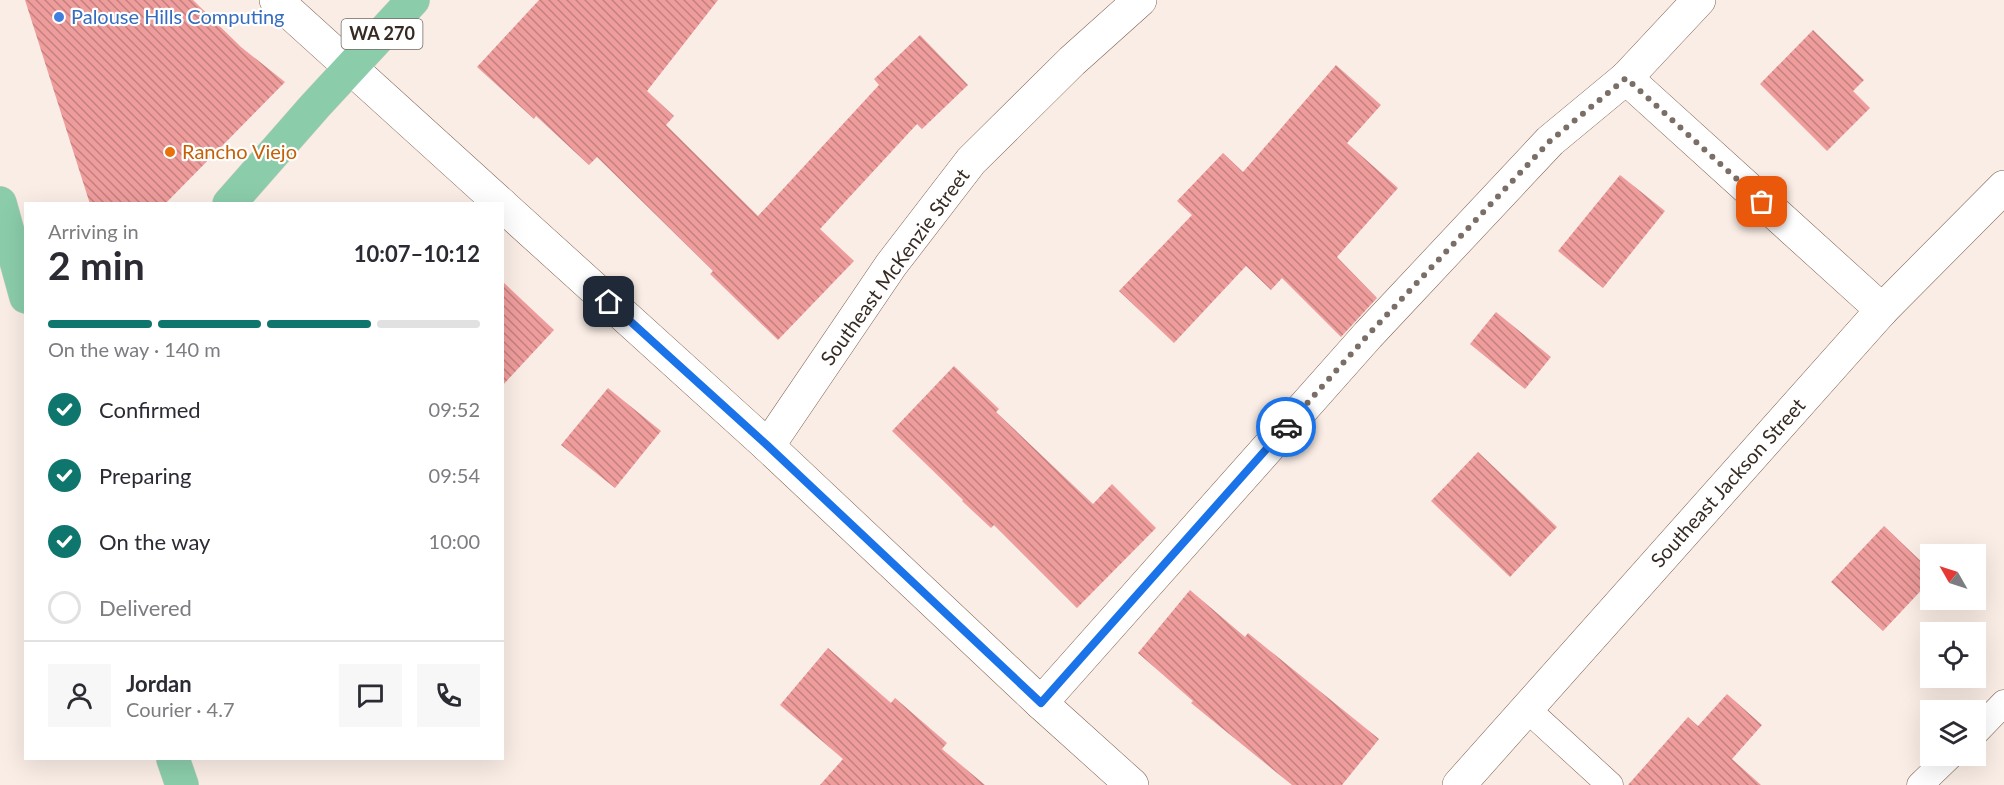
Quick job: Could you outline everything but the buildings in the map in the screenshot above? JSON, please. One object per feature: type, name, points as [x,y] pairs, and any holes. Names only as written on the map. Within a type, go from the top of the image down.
[{"type":"main road","name":"WA 270","points":[[232,202],[413,0]]},
{"type":"main road","points":[[0,203],[24,290]]},
{"type":"main road","points":[[173,760],[182,785]]},
{"type":"street","points":[[276,0],[499,202]]},
{"type":"street","name":"Southeast McKenzie Street","points":[[768,446],[891,265],[971,161],[1072,61],[1140,0]]},
{"type":"street","points":[[1041,703],[1368,335],[1550,141],[1626,78],[1699,0]]},
{"type":"street","points":[[1626,78],[1882,310]]},
{"type":"street","name":"Southeast Jackson Street","points":[[1459,785],[1882,310],[2004,187]]},
{"type":"street","points":[[504,207],[768,446],[1041,703],[1132,785]]},
{"type":"lane","points":[[1986,722],[2004,703]]},
{"type":"lane","points":[[1527,709],[1610,785]]},
{"type":"lane","points":[[1920,785],[1940,766]]},
{"type":"way so far","points":[[1286,427],[1368,335],[1550,141],[1626,78],[1762,202]]},
{"type":"place","name":"Palouse Hills Computing","points":[[59,17]]},
{"type":"place","name":"Rancho Viejo","points":[[170,152]]},
{"type":"route","points":[[609,302],[768,446],[1041,703],[1286,427]]}]
